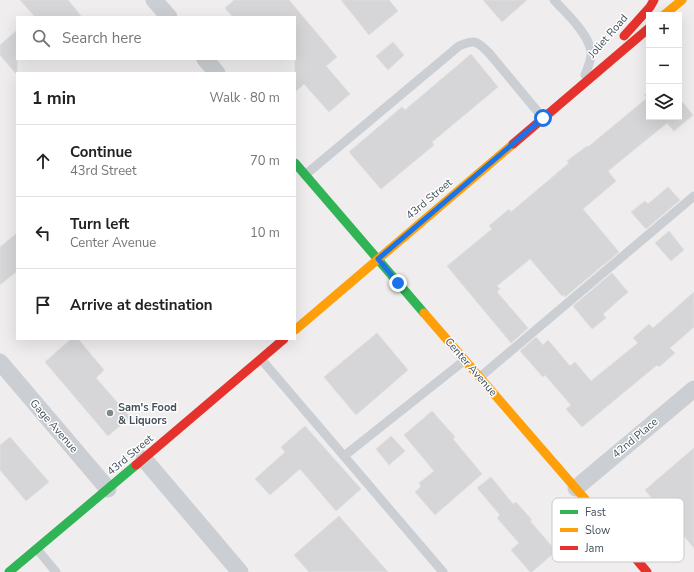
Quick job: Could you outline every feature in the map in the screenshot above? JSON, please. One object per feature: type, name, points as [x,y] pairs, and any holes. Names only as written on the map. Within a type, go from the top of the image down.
[{"type":"main road","name":"Joliet Road","points":[[579,87],[654,0]]},
{"type":"main road","points":[[668,12],[682,0]]},
{"type":"main road","points":[[579,87],[646,31]]},
{"type":"main road","name":"43rd Street","points":[[296,329],[579,87]]},
{"type":"main road","name":"Center Avenue","points":[[296,164],[584,498]]},
{"type":"main road","name":"43rd Street","points":[[9,572],[283,340]]},
{"type":"main road","name":"Center Avenue","points":[[639,562],[647,572]]},
{"type":"street","points":[[154,0],[168,16]]},
{"type":"street","points":[[206,60],[216,72]]},
{"type":"street","name":"Gage Avenue","points":[[0,362],[108,489]]},
{"type":"street","name":"42nd Place","points":[[576,488],[694,389]]},
{"type":"street","points":[[144,459],[240,572]]},
{"type":"lane","points":[[554,0],[582,31],[588,40],[591,52],[590,64],[579,87]]},
{"type":"lane","points":[[305,175],[459,46],[470,41],[480,44],[489,53],[543,118]]},
{"type":"lane","points":[[480,377],[694,196]]},
{"type":"lane","points":[[261,359],[442,572]]},
{"type":"lane","points":[[344,456],[465,360]]},
{"type":"lane","points":[[36,549],[56,572]]},
{"type":"building","points":[[20,0],[68,0],[81,16],[34,16]]},
{"type":"building","points":[[234,0],[289,0],[337,57],[326,66],[350,94],[329,112],[304,84],[296,91],[296,16],[232,16],[225,8]]},
{"type":"building","points":[[341,0],[389,0],[398,11],[369,35]]},
{"type":"building","points":[[483,0],[527,0],[502,22]]},
{"type":"building","points":[[16,31],[16,74],[0,55],[0,45]]},
{"type":"building","points":[[393,42],[404,55],[388,70],[376,56]]},
{"type":"building","points":[[471,54],[498,87],[432,142],[434,145],[381,189],[349,152],[402,107],[405,110]]},
{"type":"building","points":[[646,99],[646,120],[682,120],[682,102],[693,115],[674,131],[667,123],[608,171],[616,181],[583,209],[619,252],[565,297],[564,295],[562,296],[530,259],[497,286],[500,289],[497,292],[528,328],[511,343],[447,266],[492,229],[489,226],[509,209],[511,212],[569,163],[567,161],[587,146],[588,147]]},
{"type":"building","points":[[668,187],[680,200],[646,229],[631,212],[645,201],[648,204]]},
{"type":"building","points":[[669,231],[684,250],[671,261],[655,243]]},
{"type":"building","points":[[16,234],[16,272],[0,285],[0,247]]},
{"type":"building","points":[[612,273],[628,292],[603,314],[606,318],[592,329],[573,306]]},
{"type":"building","points":[[694,292],[694,327],[670,348],[675,353],[659,367],[657,365],[582,427],[566,409],[571,405],[545,375],[543,377],[520,351],[536,337],[543,345],[548,340],[570,366],[575,362],[591,381],[638,343],[633,338],[649,324],[653,328]]},
{"type":"building","points":[[377,333],[408,370],[356,415],[324,377]]},
{"type":"building","points":[[70,340],[79,340],[104,370],[96,378],[130,417],[108,436],[45,362]]},
{"type":"building","points":[[432,411],[455,437],[453,439],[482,474],[435,515],[415,492],[421,486],[419,483],[434,471],[404,435]]},
{"type":"building","points":[[305,426],[361,489],[336,511],[300,469],[270,495],[255,479],[285,452],[281,447]]},
{"type":"building","points":[[391,436],[405,451],[389,465],[376,449]]},
{"type":"building","points":[[10,437],[49,482],[26,501],[0,470],[0,445]]},
{"type":"building","points":[[694,448],[694,548],[684,536],[684,498],[652,498],[645,490]]},
{"type":"building","points":[[491,477],[513,504],[516,502],[532,520],[530,521],[552,546],[552,554],[532,572],[530,572],[511,550],[519,543],[497,518],[500,515],[477,488]]},
{"type":"building","points":[[339,516],[388,572],[309,572],[294,555]]},
{"type":"traffic: fast","points":[[296,164],[424,313]]},
{"type":"traffic: fast","points":[[9,572],[136,465]]},
{"type":"traffic: slow","points":[[668,12],[682,0]]},
{"type":"traffic: slow","points":[[296,329],[513,144]]},
{"type":"traffic: slow","points":[[424,313],[584,498]]},
{"type":"traffic: jam","points":[[624,36],[650,7],[654,0]]},
{"type":"traffic: jam","points":[[513,144],[646,31]]},
{"type":"traffic: jam","points":[[136,465],[283,340]]},
{"type":"traffic: jam","points":[[639,562],[647,572]]},
{"type":"place","name":"Sam's Food & Liquors","points":[[110,413]]},
{"type":"route","points":[[398,283],[378,259],[543,118]]}]
